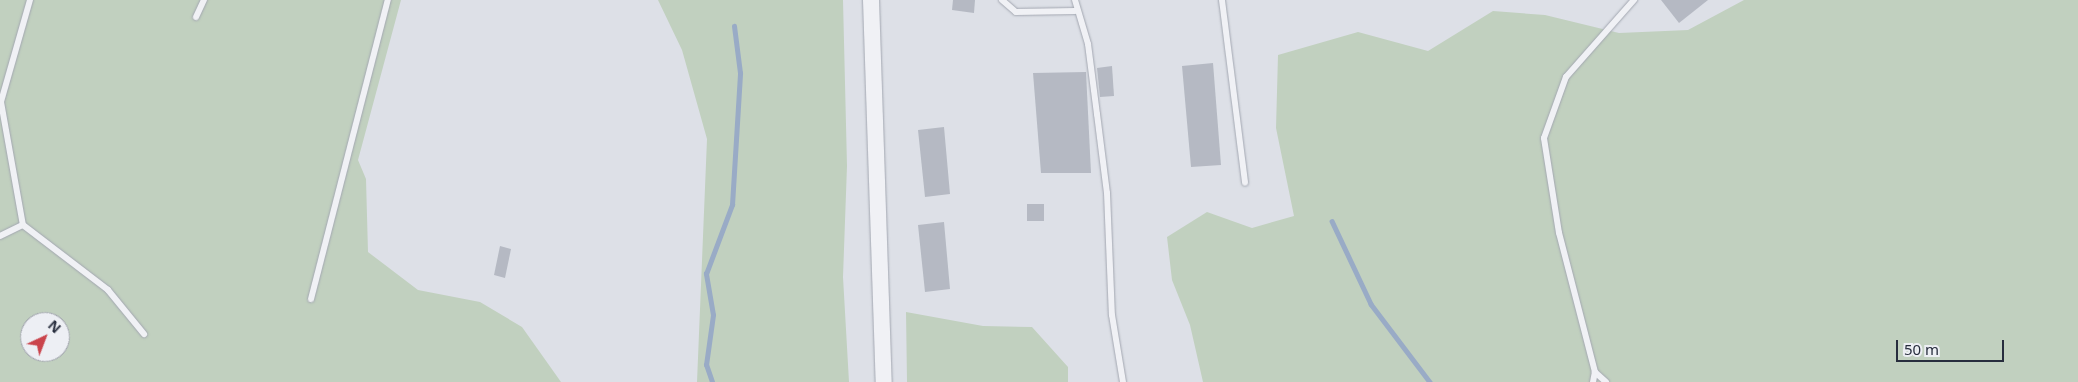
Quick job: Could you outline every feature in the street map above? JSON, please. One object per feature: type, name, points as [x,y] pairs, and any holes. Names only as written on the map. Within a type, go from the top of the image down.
[{"type":"street","points":[[871,0],[884,382]]},
{"type":"lane","points":[[30,0],[0,102],[23,225],[108,290],[144,334]]},
{"type":"lane","points":[[196,17],[204,0]]},
{"type":"lane","points":[[310,299],[388,0]]},
{"type":"lane","points":[[1002,0],[1016,12],[1074,11]]},
{"type":"lane","points":[[1075,0],[1074,11],[1088,44],[1107,193],[1112,316],[1123,382]]},
{"type":"lane","points":[[1222,0],[1245,183]]},
{"type":"lane","points":[[1593,382],[1595,372],[1559,232],[1544,138],[1566,77],[1634,0]]},
{"type":"lane","points":[[0,236],[23,225]]},
{"type":"lane","points":[[1595,372],[1606,382]]},
{"type":"green space","points":[[0,0],[401,0],[358,160],[366,179],[368,252],[418,290],[480,302],[522,327],[561,382],[0,382]]},
{"type":"green space","points":[[658,0],[843,0],[847,166],[843,277],[849,382],[697,382],[707,139],[682,50]]},
{"type":"green space","points":[[1744,0],[2078,0],[2078,382],[1203,382],[1190,325],[1172,280],[1167,237],[1207,212],[1252,228],[1294,216],[1276,128],[1278,55],[1358,32],[1428,51],[1493,11],[1545,15],[1619,33],[1688,30]]},
{"type":"green space","points":[[906,312],[983,326],[1032,327],[1068,367],[1068,382],[907,382]]},
{"type":"building","points":[[953,0],[975,0],[974,13],[952,10]]},
{"type":"building","points":[[1661,0],[1708,0],[1679,23]]},
{"type":"building","points":[[1213,63],[1221,165],[1191,167],[1182,66]]},
{"type":"building","points":[[1112,66],[1114,96],[1100,97],[1097,68]]},
{"type":"building","points":[[1086,72],[1091,173],[1041,173],[1033,73]]},
{"type":"building","points":[[944,127],[950,194],[925,197],[918,130]]},
{"type":"building","points":[[1027,204],[1044,204],[1044,221],[1027,221]]},
{"type":"building","points":[[944,222],[950,289],[925,292],[918,225]]},
{"type":"building","points":[[500,246],[511,249],[505,278],[494,275]]},
{"type":"waterway","points":[[712,382],[706,365],[713,315],[706,274],[732,205],[740,73],[734,26]]},
{"type":"waterway","points":[[1332,221],[1371,304],[1430,382]]}]
